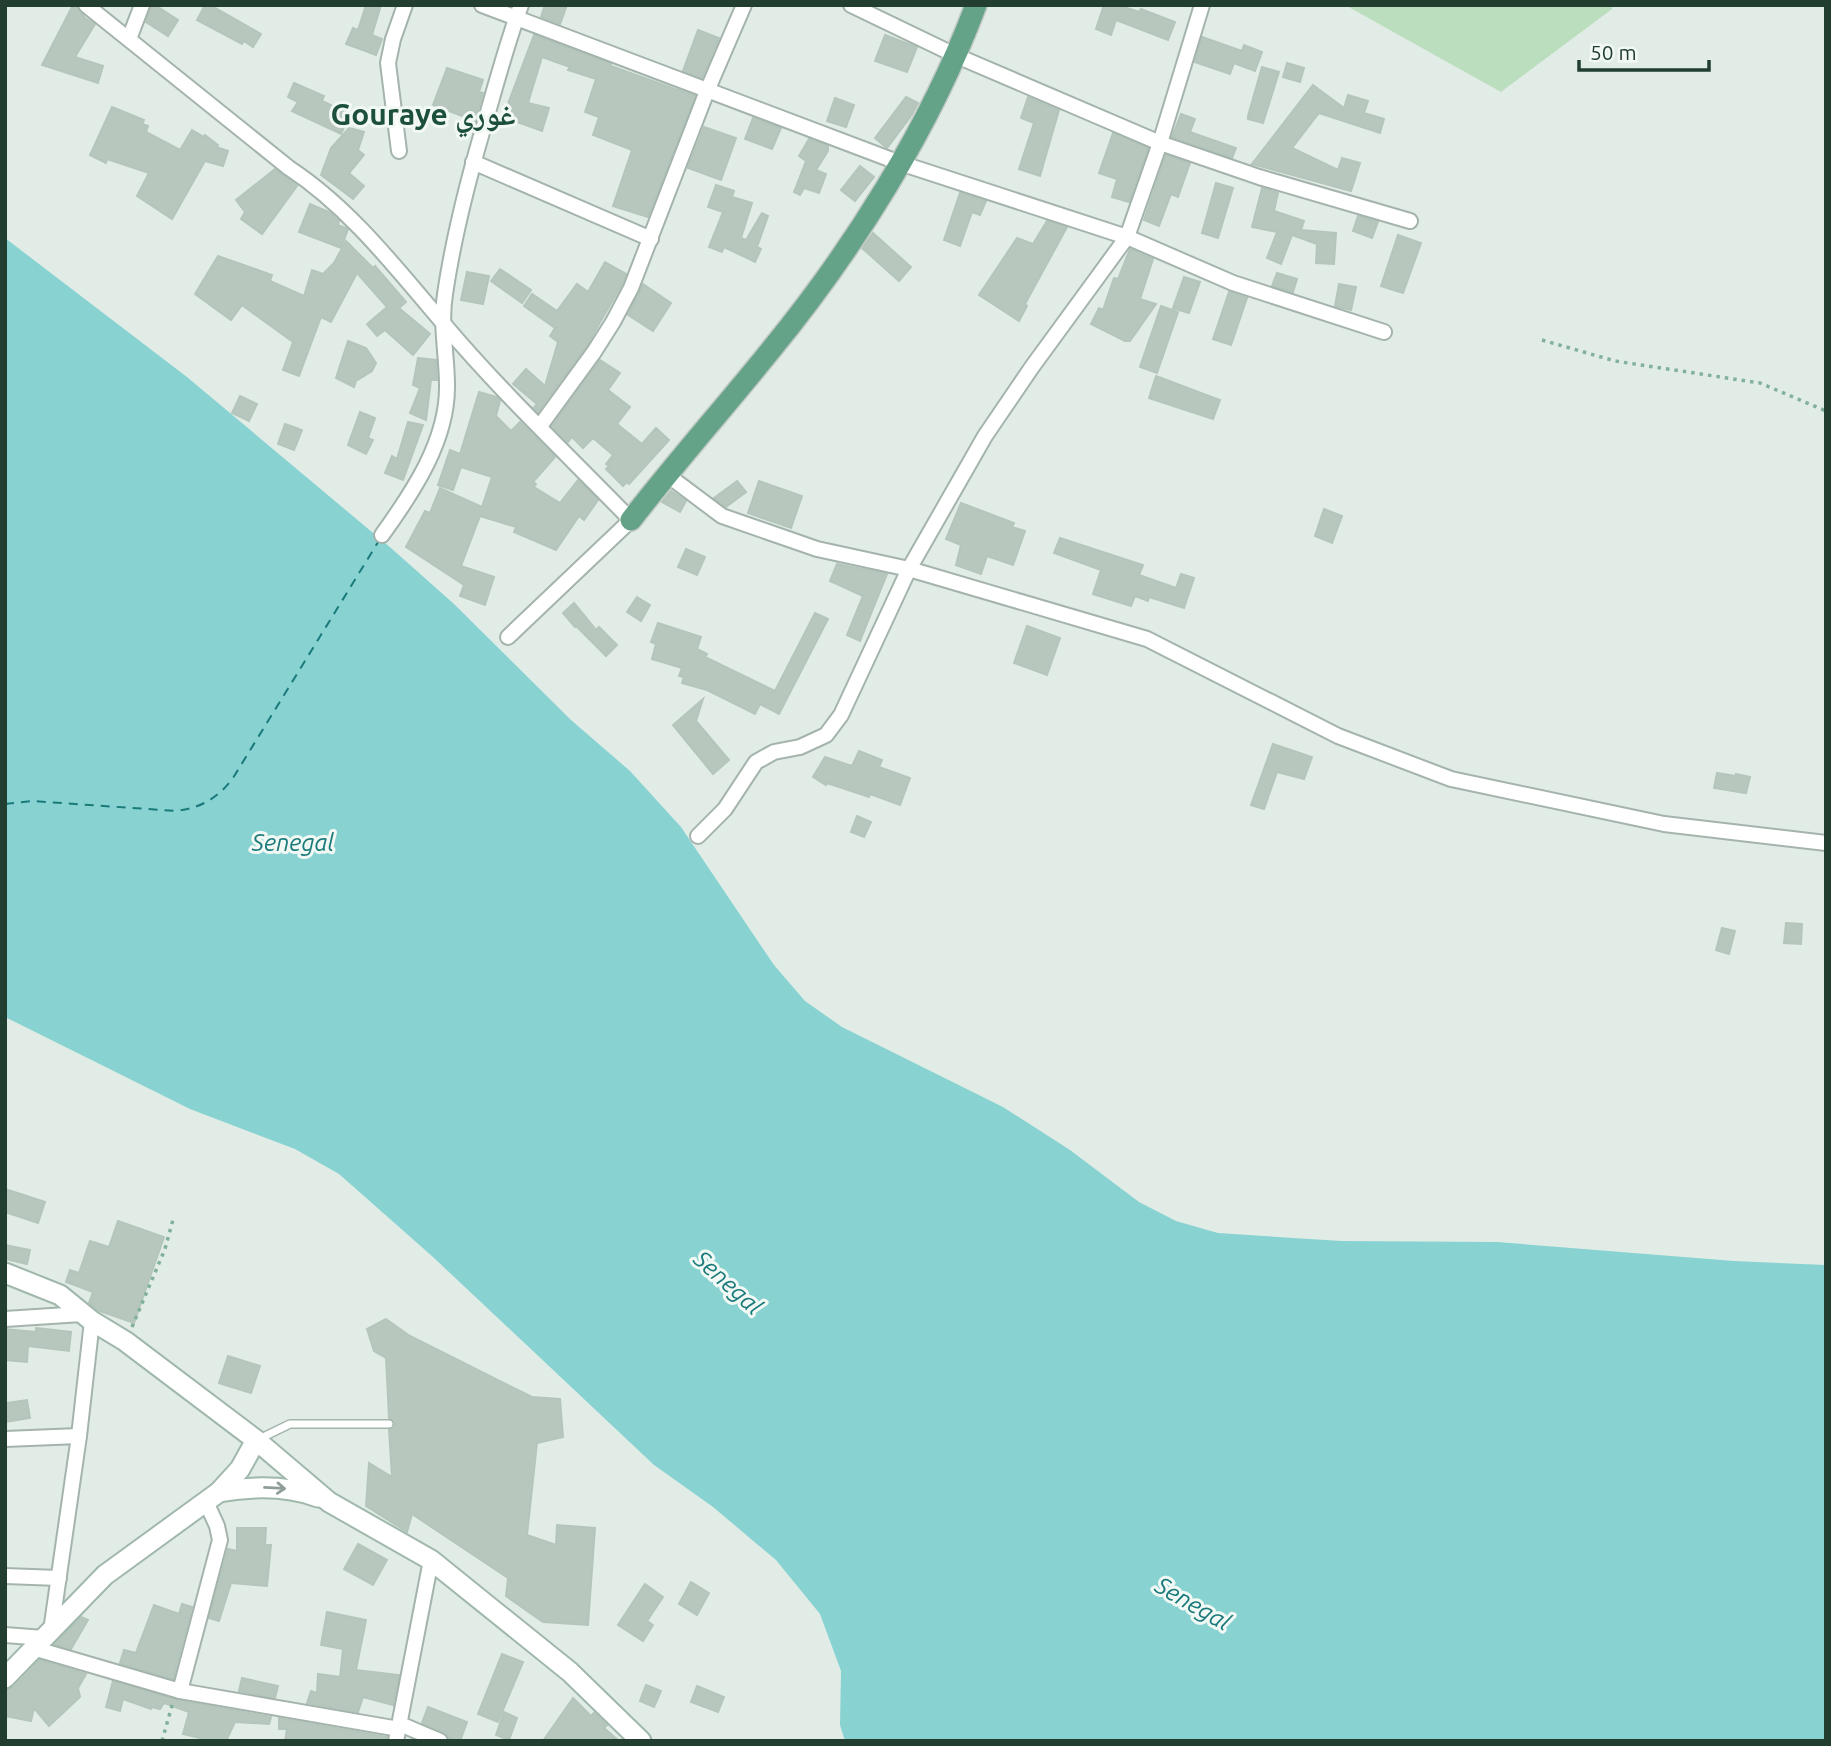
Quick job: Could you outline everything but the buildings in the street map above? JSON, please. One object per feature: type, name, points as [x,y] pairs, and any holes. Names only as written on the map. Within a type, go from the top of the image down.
[{"type":"main road","points":[[631,520],[666,474],[771,350],[852,239],[900,163],[957,56],[976,5]]},
{"type":"street","points":[[86,5],[289,168],[316,185],[400,270],[443,323],[631,520],[508,637]]},
{"type":"street","points":[[129,40],[142,5]]},
{"type":"street","points":[[399,151],[388,63],[405,5]]},
{"type":"street","points":[[482,5],[519,11],[707,91],[900,163],[1127,237],[1233,283],[1384,332]]},
{"type":"street","points":[[540,426],[613,322],[631,288],[707,91],[744,5]]},
{"type":"street","points":[[851,5],[957,56],[1160,143],[1259,177],[1410,221]]},
{"type":"street","points":[[698,836],[725,808],[756,762],[774,752],[800,747],[826,735],[841,715],[909,569],[985,436],[1127,237],[1160,143],[1202,5]]},
{"type":"street","points":[[382,535],[405,502],[431,454],[443,417],[448,387],[443,323],[444,298],[454,244],[473,162],[519,11]]},
{"type":"street","points":[[473,162],[651,239]]},
{"type":"street","points":[[666,474],[722,516],[817,549],[909,569],[1147,639],[1338,736],[1451,779],[1664,824],[1826,843]]},
{"type":"street","points":[[5,1273],[60,1294],[87,1318],[125,1341],[256,1440],[330,1502],[431,1560],[570,1672],[640,1741]]},
{"type":"street","points":[[5,1319],[87,1318]]},
{"type":"street","points":[[43,1639],[58,1578],[79,1436],[87,1318]]},
{"type":"street","points":[[5,1439],[79,1436]]},
{"type":"street","points":[[5,1678],[106,1575],[212,1497],[240,1469],[256,1440]]},
{"type":"street","points":[[212,1497],[264,1488],[292,1489],[330,1502]]},
{"type":"street","points":[[180,1690],[220,1540],[212,1497]]},
{"type":"street","points":[[398,1731],[431,1560]]},
{"type":"street","points":[[5,1576],[58,1578]]},
{"type":"street","points":[[5,1635],[43,1639],[180,1690],[440,1741]]},
{"type":"lane","points":[[256,1440],[290,1424],[389,1424]]},
{"type":"path","points":[[1542,340],[1615,361],[1760,383],[1826,411]]},
{"type":"path","points":[[125,1341],[165,1249],[174,1216]]},
{"type":"path","points":[[163,1741],[175,1693],[180,1690]]},
{"type":"green space","points":[[1345,5],[1613,5],[1612,9],[1501,92]]},
{"type":"water","name":"Senegal","points":[[5,238],[187,377],[391,548],[454,604],[571,720],[630,771],[681,827],[774,965],[805,1001],[842,1027],[1003,1107],[1070,1150],[1139,1202],[1176,1221],[1218,1233],[1341,1241],[1497,1242],[1734,1261],[1826,1265],[1826,1741],[845,1741],[840,1725],[841,1671],[820,1614],[776,1560],[713,1507],[654,1465],[433,1257],[339,1174],[295,1149],[190,1109],[5,1017]]},
{"type":"ferry route","points":[[5,804],[32,801],[176,811],[201,805],[215,796],[233,778],[380,539]]},
{"type":"district","name":"Gouraye غوري","points":[[423,115]]}]
